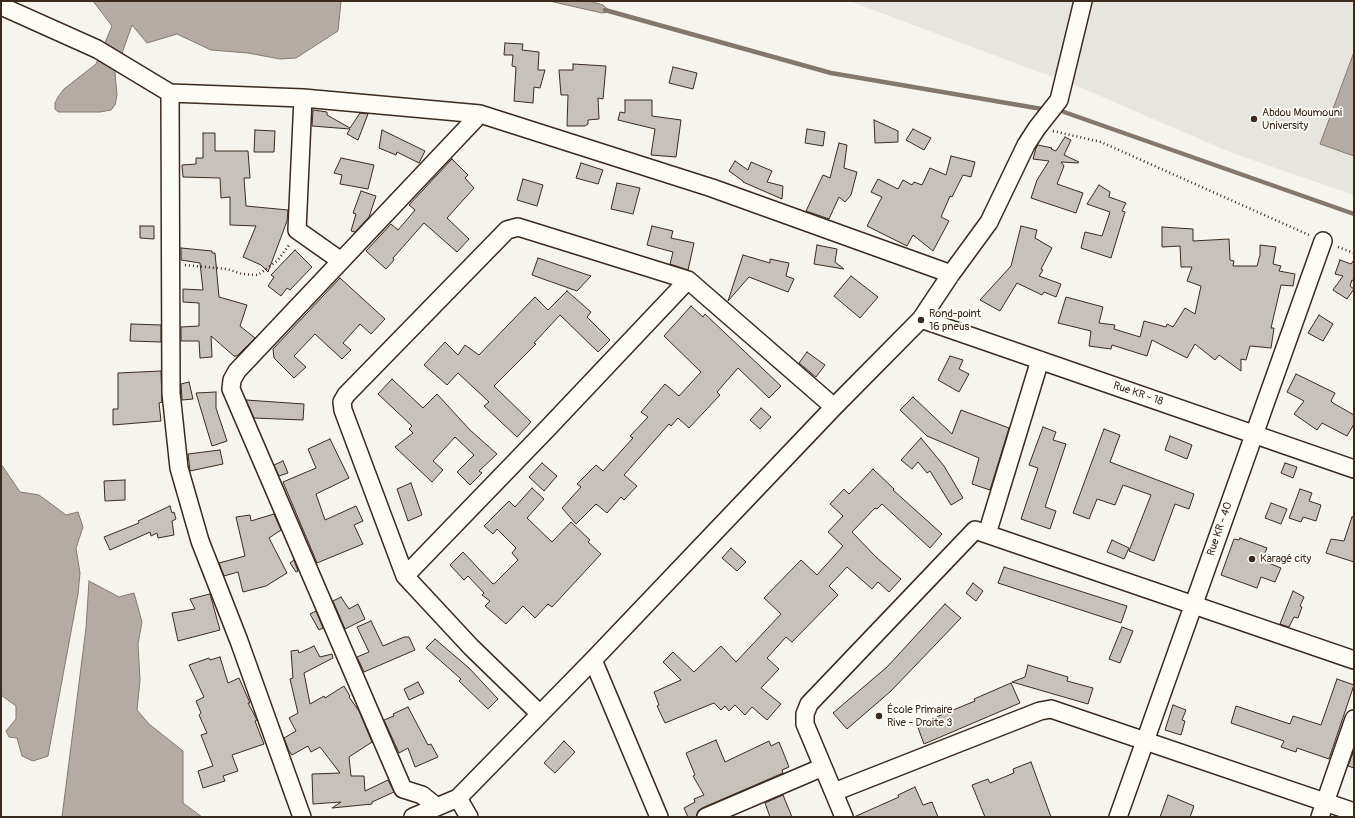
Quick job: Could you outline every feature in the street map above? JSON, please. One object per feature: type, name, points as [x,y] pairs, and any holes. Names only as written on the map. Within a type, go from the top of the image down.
[{"type":"street","points":[[413,817],[458,798],[593,660],[834,407],[922,319],[951,274],[989,222],[1037,128],[1059,100],[1083,1]]},
{"type":"street","points":[[1,6],[97,50],[170,93],[303,98],[480,114],[712,188],[951,274]]},
{"type":"street","points":[[170,93],[171,393],[179,468],[200,541],[239,641],[302,817]]},
{"type":"street","points":[[303,98],[297,230],[341,261]]},
{"type":"street","points":[[437,807],[422,795],[403,788],[232,389],[232,380],[237,371],[480,114]]},
{"type":"street","points":[[540,714],[471,647],[405,576],[343,410],[342,402],[346,395],[507,230],[512,227],[518,227],[688,280],[834,407]]},
{"type":"street","name":"Rue KR - 40","points":[[1118,817],[1253,434],[1323,241]]},
{"type":"street","points":[[405,576],[688,280]]},
{"type":"street","name":"Rue KR - 18","points":[[922,319],[1354,469]]},
{"type":"street","points":[[987,534],[1040,360]]},
{"type":"street","points":[[844,817],[805,724],[805,714],[809,704],[975,530],[1354,660]]},
{"type":"street","points":[[593,660],[659,817]]},
{"type":"street","points":[[834,792],[1040,711],[1051,709],[1145,742],[1323,810],[1354,812]]},
{"type":"street","points":[[1323,810],[1354,719]]},
{"type":"street","points":[[706,817],[822,767]]},
{"type":"street","points":[[458,798],[469,817]]},
{"type":"path","points":[[1037,128],[1101,142],[1323,241],[1354,253]]},
{"type":"path","points":[[171,264],[227,269],[242,274],[258,275],[277,261],[289,246],[297,230]]},
{"type":"shaded area","points":[[93,1],[341,1],[338,31],[296,58],[280,59],[248,53],[211,50],[177,34],[147,43],[132,25],[115,73],[117,95],[115,105],[111,110],[100,112],[58,112],[55,109],[55,103],[58,97],[64,89],[96,64],[112,26]]},
{"type":"shaded area","points":[[549,1],[589,1],[603,5],[611,12],[602,13]]},
{"type":"shaded area","name":"Abdou Moumouni University","points":[[849,1],[1354,1],[1354,195],[1232,153],[1077,86]]},
{"type":"shaded area","points":[[1354,52],[1354,156],[1320,144]]},
{"type":"shaded area","points":[[1,464],[20,492],[39,495],[66,515],[78,512],[83,527],[76,548],[80,573],[78,594],[48,756],[33,761],[22,756],[17,738],[9,737],[6,731],[16,719],[16,706],[1,695]]},
{"type":"shaded area","points":[[89,581],[119,597],[134,593],[142,622],[138,644],[140,680],[137,710],[149,724],[183,751],[183,803],[202,817],[62,817],[86,628]]},
{"type":"building","points":[[505,43],[523,44],[522,50],[539,52],[538,70],[545,70],[540,88],[534,87],[533,103],[514,101],[516,67],[512,66],[513,55],[504,55]]},
{"type":"building","points":[[573,64],[606,66],[603,99],[598,98],[599,119],[588,120],[588,124],[585,126],[567,126],[568,95],[561,95],[559,70],[573,70]]},
{"type":"building","points":[[673,67],[697,73],[693,89],[669,83]]},
{"type":"building","points":[[625,100],[652,100],[652,116],[681,120],[676,157],[651,155],[655,129],[618,120],[620,112],[625,113]]},
{"type":"building","points":[[313,110],[327,112],[327,115],[350,128],[360,113],[368,114],[358,140],[347,134],[350,129],[312,126]]},
{"type":"building","points":[[874,120],[898,131],[898,142],[875,143]]},
{"type":"building","points":[[807,129],[825,132],[823,146],[805,143]]},
{"type":"building","points":[[913,129],[931,138],[924,150],[906,140]]},
{"type":"building","points":[[255,130],[275,131],[274,152],[254,152]]},
{"type":"building","points":[[382,130],[425,151],[419,163],[397,152],[396,155],[379,148]]},
{"type":"building","points":[[203,133],[215,133],[215,151],[248,151],[250,178],[244,178],[246,206],[288,210],[287,221],[268,272],[261,265],[243,257],[256,226],[230,225],[230,197],[221,198],[220,178],[183,177],[182,165],[196,164],[196,158],[203,158]]},
{"type":"building","points":[[1065,137],[1071,140],[1064,155],[1079,162],[1061,162],[1064,166],[1057,184],[1083,193],[1076,213],[1031,198],[1037,180],[1049,161],[1033,159],[1036,148],[1038,145],[1052,148],[1051,149],[1056,151]]},
{"type":"building","points":[[839,143],[847,145],[844,168],[857,172],[851,195],[845,202],[839,197],[829,219],[806,211],[823,175],[830,178]]},
{"type":"building","points":[[951,156],[975,162],[971,177],[963,175],[952,197],[950,196],[941,217],[949,221],[933,251],[913,235],[907,246],[867,226],[882,197],[871,192],[878,179],[898,189],[903,180],[912,185],[914,182],[922,185],[930,168],[946,175]]},
{"type":"building","points":[[341,158],[374,165],[368,189],[340,184],[342,175],[334,173]]},
{"type":"building","points":[[452,159],[468,175],[465,178],[474,188],[447,218],[469,239],[457,252],[424,223],[393,258],[394,260],[386,269],[366,251],[391,224],[398,230],[415,210],[409,205]]},
{"type":"building","points":[[735,161],[748,170],[751,162],[772,171],[767,182],[783,186],[782,199],[743,182],[729,171]]},
{"type":"building","points":[[581,163],[603,170],[598,184],[576,178]]},
{"type":"building","points":[[523,179],[543,185],[537,206],[517,200]]},
{"type":"building","points":[[617,183],[640,188],[633,214],[611,209]]},
{"type":"building","points":[[1099,185],[1110,192],[1109,197],[1126,203],[1122,211],[1125,212],[1111,258],[1081,248],[1085,232],[1102,236],[1110,212],[1087,204]]},
{"type":"building","points":[[361,191],[376,196],[369,217],[355,232],[351,231],[356,214],[353,213]]},
{"type":"building","points":[[140,226],[154,226],[154,239],[140,238]]},
{"type":"building","points":[[652,226],[673,231],[671,238],[694,243],[688,270],[670,264],[673,252],[647,245]]},
{"type":"building","points":[[1021,226],[1037,230],[1035,238],[1052,248],[1039,276],[1061,284],[1056,297],[1044,292],[1042,295],[1017,283],[1000,311],[980,300],[1011,266]]},
{"type":"building","points":[[1162,227],[1193,229],[1193,241],[1229,239],[1230,260],[1234,261],[1233,266],[1257,266],[1260,255],[1260,245],[1276,247],[1273,264],[1281,266],[1279,271],[1295,274],[1293,286],[1281,285],[1271,328],[1274,328],[1271,348],[1250,346],[1246,360],[1241,359],[1241,371],[1219,355],[1215,360],[1195,344],[1187,358],[1152,340],[1147,356],[1112,345],[1111,349],[1089,346],[1091,331],[1058,323],[1066,297],[1103,307],[1099,323],[1115,325],[1114,329],[1140,337],[1144,321],[1166,327],[1167,324],[1173,327],[1185,308],[1195,314],[1201,286],[1187,281],[1192,267],[1181,267],[1180,246],[1162,247]]},
{"type":"building","points":[[817,245],[837,249],[835,262],[844,269],[814,264]]},
{"type":"building","points":[[181,248],[212,251],[212,253],[215,253],[219,297],[247,305],[240,326],[255,338],[237,356],[234,356],[211,336],[212,357],[200,358],[199,341],[181,341],[181,327],[199,326],[199,303],[183,302],[183,289],[203,290],[200,263],[181,260]]},
{"type":"building","points":[[295,250],[312,267],[290,290],[287,288],[281,296],[268,286],[274,277],[271,275]]},
{"type":"building","points":[[743,255],[770,263],[770,259],[789,263],[786,276],[794,279],[788,292],[749,277],[728,301]]},
{"type":"building","points":[[538,258],[591,276],[577,291],[532,275]]},
{"type":"building","points":[[1340,260],[1351,264],[1354,260],[1354,281],[1352,280],[1350,286],[1354,289],[1347,299],[1333,290],[1343,276],[1335,274]]},
{"type":"building","points":[[851,276],[878,297],[860,318],[834,296]]},
{"type":"building","points":[[340,278],[385,319],[371,334],[360,324],[343,343],[351,350],[342,359],[315,334],[294,356],[306,367],[294,378],[274,358],[273,349]]},
{"type":"building","points":[[567,291],[591,312],[587,317],[610,340],[598,352],[560,315],[534,343],[536,344],[494,386],[531,422],[517,437],[484,406],[489,402],[458,373],[447,385],[424,365],[445,342],[458,355],[465,345],[479,355],[535,297],[548,310]]},
{"type":"building","points":[[691,306],[703,317],[705,314],[781,386],[769,398],[738,368],[717,392],[720,395],[689,428],[678,418],[671,426],[669,424],[624,475],[637,486],[624,500],[621,497],[607,513],[596,504],[576,524],[562,508],[581,487],[577,484],[596,465],[603,471],[633,438],[630,436],[648,417],[641,412],[665,384],[679,396],[701,372],[664,336]]},
{"type":"building","points":[[1319,315],[1333,324],[1323,341],[1308,333]]},
{"type":"building","points":[[131,324],[161,325],[161,342],[130,341]]},
{"type":"building","points":[[807,352],[825,365],[816,377],[799,363]]},
{"type":"building","points":[[950,356],[963,360],[959,369],[969,374],[959,392],[938,380]]},
{"type":"building","points":[[161,371],[162,402],[159,403],[161,421],[113,425],[113,409],[118,409],[118,373]]},
{"type":"building","points":[[1296,374],[1335,393],[1331,401],[1354,415],[1354,424],[1347,436],[1322,423],[1317,430],[1294,414],[1304,401],[1287,392]]},
{"type":"building","points":[[392,379],[423,408],[437,394],[470,430],[497,454],[479,471],[482,473],[470,485],[457,472],[474,455],[455,437],[433,461],[443,470],[432,482],[395,447],[413,433],[409,429],[412,426],[378,394]]},
{"type":"building","points":[[189,382],[193,399],[182,400],[181,384]]},
{"type":"building","points":[[216,392],[216,408],[227,441],[212,446],[196,393]]},
{"type":"building","points":[[913,397],[952,434],[961,410],[1009,428],[990,490],[972,484],[979,458],[927,436],[900,410]]},
{"type":"building","points":[[246,400],[304,404],[303,420],[254,418]]},
{"type":"building","points":[[761,408],[771,417],[760,429],[750,420]]},
{"type":"building","points":[[1043,427],[1056,432],[1053,440],[1066,444],[1045,507],[1056,511],[1050,529],[1021,519],[1038,468],[1029,465]]},
{"type":"building","points":[[1104,429],[1120,435],[1110,462],[1194,494],[1189,509],[1175,504],[1154,561],[1129,551],[1151,495],[1123,485],[1115,505],[1097,499],[1089,519],[1073,513]]},
{"type":"building","points":[[1170,436],[1192,445],[1187,459],[1165,450]]},
{"type":"building","points":[[921,438],[944,466],[963,498],[951,505],[930,471],[927,473],[918,462],[912,469],[901,460]]},
{"type":"building","points":[[330,439],[349,478],[316,494],[325,520],[356,506],[363,521],[354,525],[363,544],[317,563],[283,482],[316,468],[308,449]]},
{"type":"building","points":[[220,450],[223,464],[190,471],[188,454]]},
{"type":"building","points":[[283,461],[288,473],[279,476],[274,465]]},
{"type":"building","points":[[542,463],[557,476],[544,491],[529,477]]},
{"type":"building","points":[[1285,463],[1297,467],[1293,478],[1281,473]]},
{"type":"building","points":[[873,469],[894,489],[893,490],[942,534],[930,548],[882,504],[877,509],[875,508],[852,532],[876,557],[901,579],[889,592],[878,582],[872,589],[847,567],[829,586],[838,595],[792,642],[786,637],[767,658],[779,669],[761,688],[781,704],[767,720],[752,707],[745,715],[735,705],[729,711],[725,706],[721,710],[714,703],[665,723],[657,706],[659,705],[654,692],[681,680],[663,662],[673,652],[694,672],[721,646],[736,662],[781,614],[764,598],[801,560],[817,575],[843,546],[828,532],[843,516],[830,504],[844,489],[849,494]]},
{"type":"building","points":[[125,480],[125,500],[105,501],[104,481]]},
{"type":"building","points":[[411,483],[422,515],[408,521],[397,489]]},
{"type":"building","points":[[532,488],[544,499],[527,518],[552,542],[571,522],[590,540],[588,542],[601,554],[552,607],[548,604],[535,618],[523,606],[506,624],[485,606],[490,601],[482,595],[484,593],[468,576],[464,580],[450,565],[463,552],[493,584],[495,583],[518,560],[512,553],[516,548],[497,529],[493,534],[484,526],[509,501],[515,507]]},
{"type":"building","points":[[1300,489],[1312,493],[1309,501],[1321,505],[1316,521],[1303,517],[1301,522],[1289,518]]},
{"type":"building","points":[[1271,503],[1287,509],[1281,524],[1265,518]]},
{"type":"building","points":[[170,506],[176,519],[172,521],[174,535],[158,538],[157,533],[151,536],[150,532],[110,550],[104,537],[139,523],[138,521]]},
{"type":"building","points":[[274,514],[281,530],[269,538],[287,573],[266,586],[243,592],[238,572],[224,576],[219,563],[245,556],[236,517],[250,515],[251,521]]},
{"type":"building","points":[[1352,517],[1354,517],[1354,562],[1326,553],[1331,539],[1344,541]]},
{"type":"building","points":[[1240,538],[1267,548],[1265,553],[1269,555],[1266,562],[1281,568],[1275,582],[1261,577],[1257,588],[1221,575],[1234,539],[1239,540]]},
{"type":"building","points":[[1112,540],[1129,548],[1124,559],[1107,552]]},
{"type":"building","points":[[731,548],[746,562],[737,571],[722,558]]},
{"type":"building","points":[[294,560],[298,571],[296,572],[290,563]]},
{"type":"building","points":[[1004,567],[1127,606],[1121,623],[998,583]]},
{"type":"building","points":[[973,583],[983,591],[976,601],[966,593]]},
{"type":"building","points":[[1293,591],[1304,597],[1300,606],[1302,607],[1298,618],[1294,617],[1289,627],[1280,624]]},
{"type":"building","points":[[210,594],[220,630],[178,641],[172,613],[195,609],[190,599]]},
{"type":"building","points":[[341,597],[349,609],[358,604],[365,619],[345,629],[333,601]]},
{"type":"building","points":[[945,604],[961,618],[891,691],[847,729],[833,713],[887,667]]},
{"type":"building","points":[[316,611],[323,628],[319,630],[310,614]]},
{"type":"building","points":[[371,621],[383,646],[404,637],[409,637],[415,650],[364,672],[357,657],[369,652],[357,627]]},
{"type":"building","points":[[1122,627],[1133,631],[1120,663],[1109,659]]},
{"type":"building","points":[[435,639],[469,668],[498,699],[488,709],[459,681],[461,679],[426,648]]},
{"type":"building","points":[[314,646],[320,657],[332,654],[333,658],[304,673],[310,704],[324,696],[325,698],[344,686],[350,696],[349,697],[359,711],[372,742],[349,757],[351,776],[364,776],[365,791],[388,780],[394,792],[372,802],[372,804],[332,808],[341,802],[313,804],[312,774],[340,773],[320,747],[311,752],[308,746],[292,755],[284,738],[296,731],[289,718],[298,713],[290,679],[293,678],[291,651],[298,650],[299,653]]},
{"type":"building","points":[[220,657],[228,683],[239,678],[250,703],[248,703],[257,720],[255,721],[264,744],[232,755],[238,771],[223,776],[225,781],[203,788],[198,771],[213,766],[201,735],[207,733],[199,715],[201,713],[196,701],[204,697],[189,665],[209,658],[210,660]]},
{"type":"building","points":[[1028,665],[1068,677],[1067,681],[1093,688],[1088,704],[1012,682],[1025,677]]},
{"type":"building","points":[[1337,679],[1354,685],[1329,759],[1297,748],[1296,752],[1281,747],[1284,741],[1231,723],[1236,706],[1290,724],[1293,716],[1321,725]]},
{"type":"building","points":[[418,682],[424,693],[409,700],[404,689]]},
{"type":"building","points":[[1011,683],[1020,703],[924,744],[917,725],[975,701],[974,699]]},
{"type":"building","points":[[1173,705],[1186,710],[1182,720],[1185,721],[1181,735],[1165,730]]},
{"type":"building","points":[[408,707],[428,745],[431,744],[438,757],[415,767],[408,748],[399,753],[384,720],[394,716],[393,714]]},
{"type":"building","points":[[716,740],[725,762],[769,741],[771,746],[779,742],[789,767],[782,770],[783,773],[702,808],[698,811],[696,817],[688,817],[684,808],[695,802],[694,799],[704,795],[693,776],[695,775],[686,753]]},
{"type":"building","points":[[564,741],[575,752],[555,773],[544,763]]},
{"type":"building","points":[[1354,750],[1354,768],[1348,766]]},
{"type":"building","points":[[1031,762],[1051,817],[985,817],[972,785],[988,779],[990,783],[1014,773],[1013,769]]},
{"type":"building","points":[[915,787],[923,805],[932,802],[938,817],[854,817],[899,797],[898,795]]},
{"type":"building","points":[[783,795],[792,817],[770,817],[765,803]]},
{"type":"building","points":[[1168,795],[1194,806],[1190,817],[1160,817]]},
{"type":"waterway","points":[[605,10],[831,73],[1042,109]]},
{"type":"waterway","points":[[1064,112],[1354,214]]},
{"type":"place","name":"Abdou Moumouni University","points":[[1254,119]]},
{"type":"place","name":"Rond-point 16 pneus","points":[[921,320]]},
{"type":"place","name":"Karagé city","points":[[1252,559]]},
{"type":"place","name":"École Primaire Rive - Droite 3","points":[[879,716]]}]
